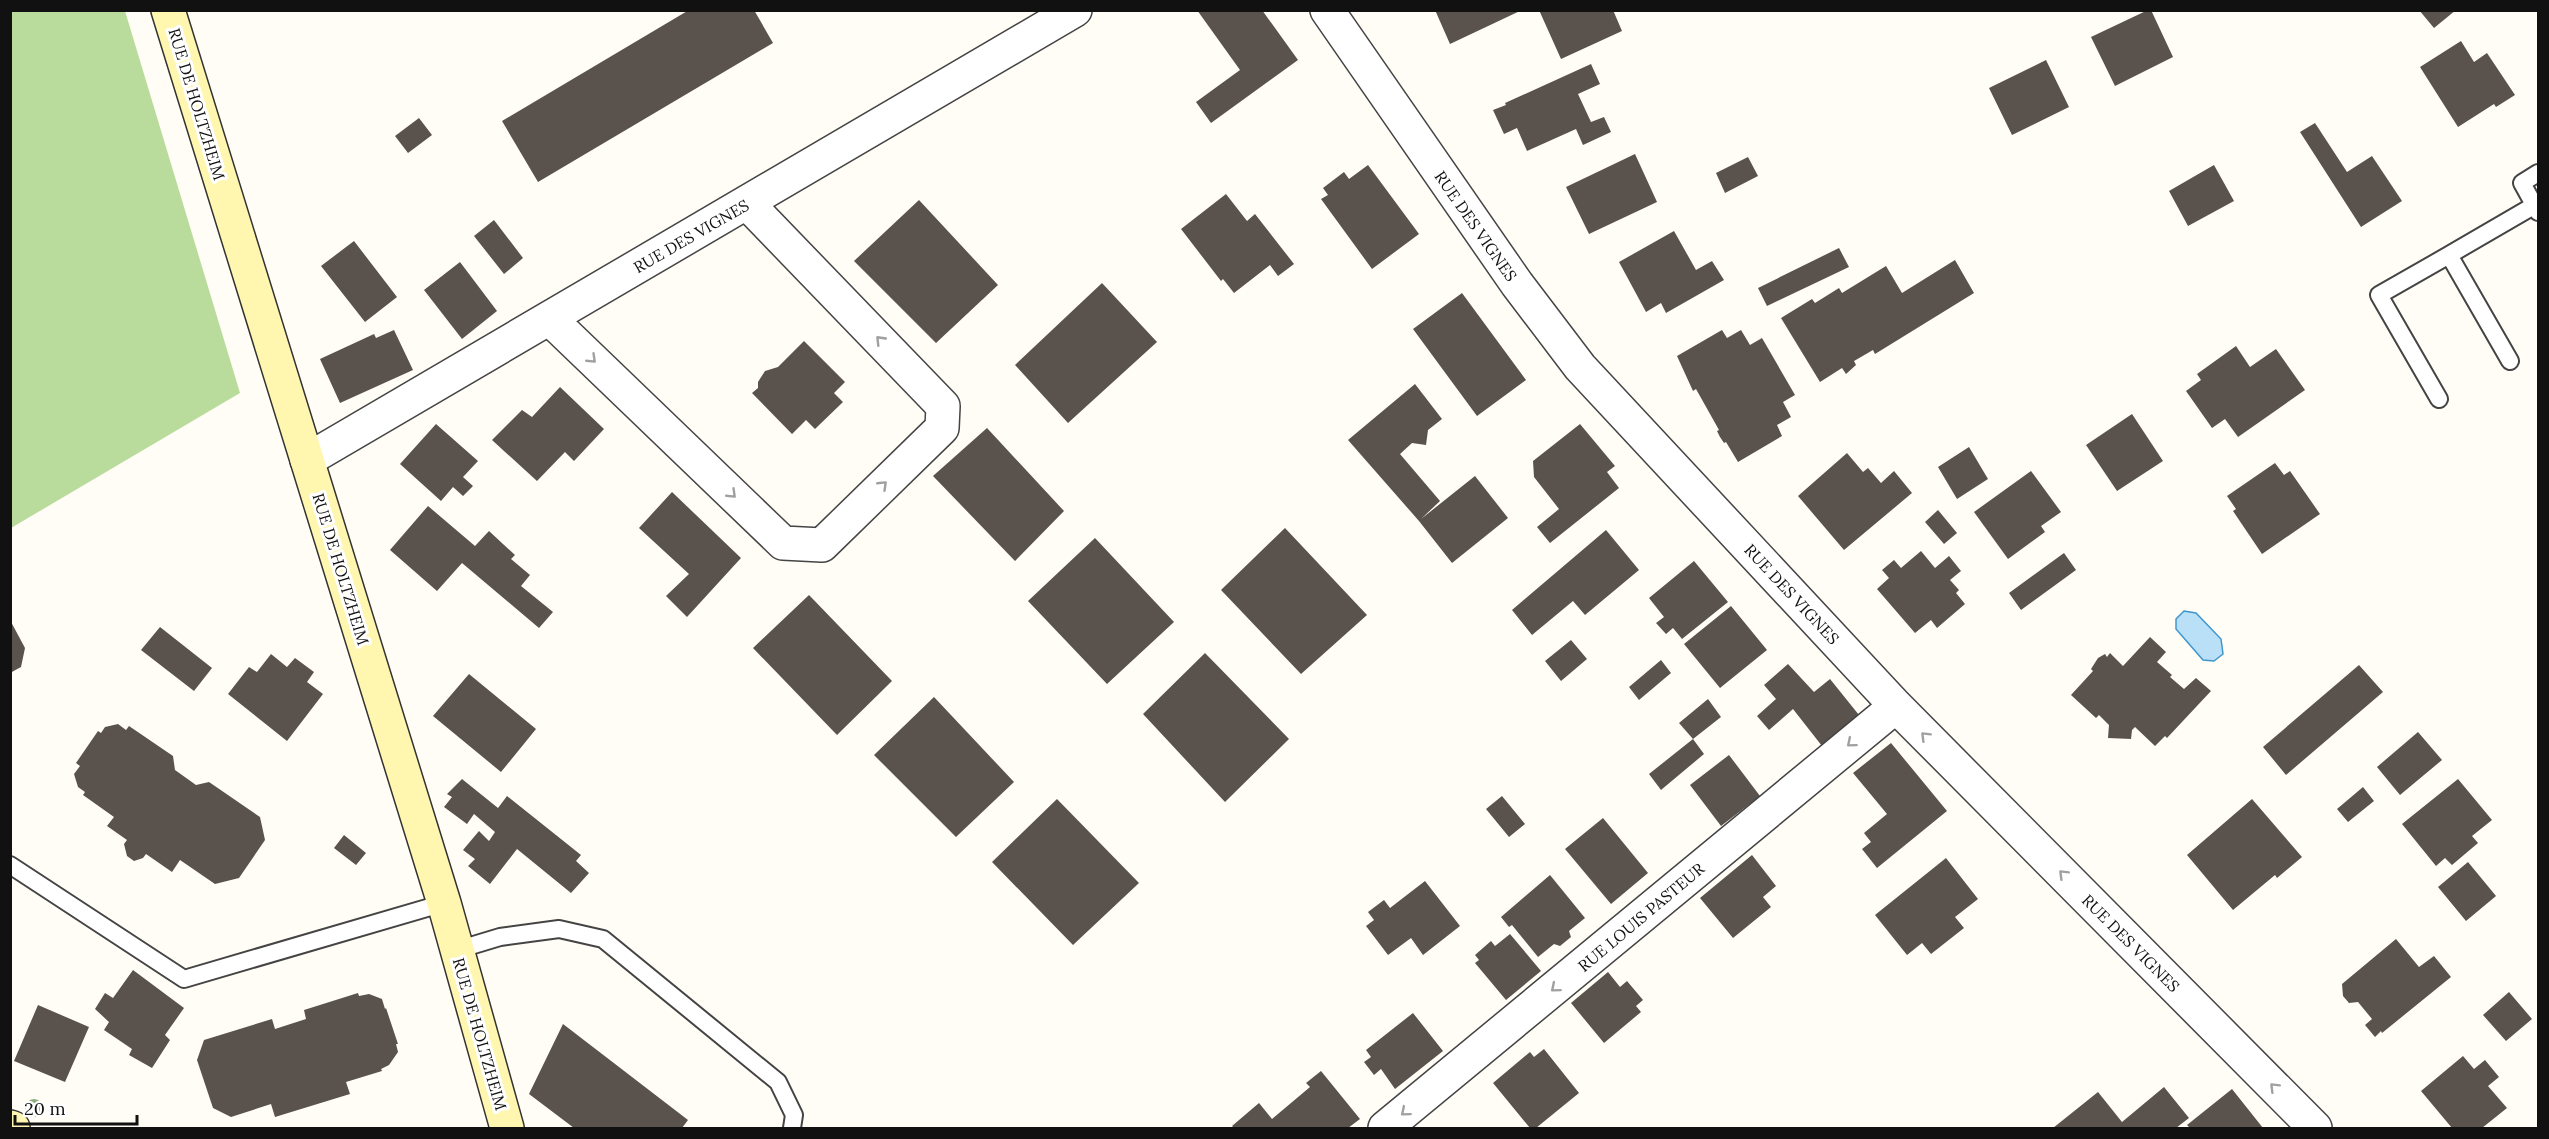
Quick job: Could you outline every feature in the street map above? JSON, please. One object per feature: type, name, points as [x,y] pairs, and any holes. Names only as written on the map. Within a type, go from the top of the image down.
[{"type":"main road","name":"RUE DE HOLTZHEIM","points":[[168,10],[444,903],[507,1128]]},
{"type":"street","name":"RUE DES VIGNES","points":[[307,460],[1076,10]]},
{"type":"street","name":"RUE DES VIGNES","points":[[1327,10],[1517,284],[1580,367],[1896,706],[2315,1128]]},
{"type":"street","points":[[549,318],[783,543],[822,545],[942,428],[943,406],[747,202]]},
{"type":"street","name":"RUE LOUIS PASTEUR","points":[[1385,1128],[1896,706]]},
{"type":"lane","points":[[2439,399],[2379,295],[2537,209],[2522,183],[2538,173]]},
{"type":"lane","points":[[2449,255],[2510,361]]},
{"type":"lane","points":[[10,865],[184,979],[444,903]]},
{"type":"lane","points":[[456,950],[500,937],[560,929],[603,939],[778,1082],[794,1115],[792,1128]]},
{"type":"green space","points":[[10,11],[125,11],[240,393],[11,528]]},
{"type":"water","points":[[2184,611],[2196,613],[2221,639],[2223,654],[2214,661],[2203,660],[2176,629],[2176,619]]},
{"type":"building","points":[[689,10],[754,10],[773,43],[538,182],[502,121]]},
{"type":"building","points":[[1197,10],[1262,10],[1298,60],[1211,123],[1196,102],[1240,70]]},
{"type":"building","points":[[1435,10],[1522,10],[1450,44]]},
{"type":"building","points":[[1539,10],[1613,10],[1622,31],[1561,59]]},
{"type":"building","points":[[2151,10],[2173,57],[2115,86],[2091,37]]},
{"type":"building","points":[[2419,10],[2456,10],[2434,28]]},
{"type":"building","points":[[2461,41],[2474,62],[2487,53],[2515,95],[2496,107],[2494,104],[2458,127],[2420,67]]},
{"type":"building","points":[[2046,60],[2069,107],[2012,135],[1989,88]]},
{"type":"building","points":[[1591,64],[1600,84],[1578,94],[1591,122],[1604,117],[1611,132],[1583,145],[1576,129],[1527,151],[1517,128],[1504,134],[1493,110]]},
{"type":"building","points":[[419,118],[432,135],[408,153],[395,136]]},
{"type":"building","points":[[2315,123],[2347,172],[2372,156],[2402,201],[2361,227],[2300,132]]},
{"type":"building","points":[[1635,154],[1657,202],[1589,234],[1566,187]]},
{"type":"building","points":[[1748,157],[1758,176],[1725,193],[1716,173]]},
{"type":"building","points":[[1368,165],[1419,234],[1372,269],[1321,199],[1328,195],[1323,188],[1344,172],[1349,179]]},
{"type":"building","points":[[2214,165],[2234,201],[2188,226],[2169,191]]},
{"type":"building","points":[[1226,194],[1247,221],[1255,214],[1294,264],[1278,276],[1270,265],[1234,293],[1223,279],[1221,281],[1181,229]]},
{"type":"building","points":[[919,200],[998,285],[936,343],[854,261]]},
{"type":"building","points":[[494,220],[523,258],[504,274],[474,236]]},
{"type":"building","points":[[1674,231],[1696,270],[1712,261],[1724,280],[1666,313],[1661,303],[1646,312],[1619,262]]},
{"type":"building","points":[[354,241],[397,297],[365,322],[321,266]]},
{"type":"building","points":[[1839,248],[1849,267],[1767,306],[1758,288]]},
{"type":"building","points":[[1955,260],[1974,293],[1875,354],[1873,350],[1854,361],[1856,365],[1846,374],[1842,368],[1820,382],[1781,318],[1812,299],[1815,303],[1839,288],[1842,293],[1886,266],[1902,293]]},
{"type":"building","points":[[460,262],[497,311],[462,339],[424,290]]},
{"type":"building","points":[[1102,283],[1157,342],[1068,423],[1015,365]]},
{"type":"building","points":[[1462,293],[1526,380],[1477,416],[1413,329]]},
{"type":"building","points":[[394,330],[413,370],[340,403],[320,359],[374,334],[376,338]]},
{"type":"building","points":[[1722,330],[1727,338],[1741,330],[1750,345],[1762,338],[1795,395],[1783,402],[1791,417],[1777,425],[1782,436],[1738,462],[1726,442],[1724,443],[1720,437],[1717,431],[1719,430],[1696,389],[1693,391],[1677,356]]},
{"type":"building","points":[[804,341],[845,382],[834,393],[843,402],[815,429],[806,420],[792,434],[752,393],[758,388],[758,382],[765,371],[778,367]]},
{"type":"building","points":[[2236,346],[2250,367],[2276,349],[2305,390],[2238,437],[2225,419],[2212,428],[2186,391],[2201,380],[2197,374]]},
{"type":"building","points":[[1415,384],[1442,419],[1428,430],[1426,445],[1412,443],[1400,454],[1440,501],[1421,519],[1475,476],[1508,518],[1452,563],[1419,521],[1348,440]]},
{"type":"building","points":[[560,387],[604,429],[574,461],[565,452],[537,481],[492,440],[522,410],[532,417]]},
{"type":"building","points":[[2132,414],[2163,461],[2117,491],[2086,445]]},
{"type":"building","points":[[436,424],[478,461],[463,477],[473,486],[463,496],[453,487],[441,501],[400,464]]},
{"type":"building","points":[[1580,424],[1615,466],[1607,472],[1619,488],[1550,543],[1537,527],[1559,509],[1534,477],[1533,461]]},
{"type":"building","points":[[987,428],[1064,511],[1015,561],[933,476]]},
{"type":"building","points":[[1969,447],[1988,479],[1957,499],[1938,467]]},
{"type":"building","points":[[1847,453],[1863,472],[1868,468],[1881,483],[1894,471],[1912,493],[1844,550],[1798,496]]},
{"type":"building","points":[[2275,463],[2284,475],[2290,471],[2320,514],[2262,554],[2233,511],[2236,509],[2227,496]]},
{"type":"building","points":[[2031,471],[2061,512],[2041,526],[2045,532],[2008,559],[1974,512]]},
{"type":"building","points":[[672,492],[741,558],[687,617],[666,596],[689,574],[639,528]]},
{"type":"building","points":[[428,506],[475,546],[489,531],[515,555],[511,559],[530,575],[521,586],[553,612],[539,628],[462,563],[437,591],[390,550]]},
{"type":"building","points":[[1938,510],[1957,533],[1944,544],[1925,522]]},
{"type":"building","points":[[1285,528],[1367,615],[1301,674],[1221,590]]},
{"type":"building","points":[[1606,530],[1639,570],[1585,615],[1573,601],[1532,635],[1512,610]]},
{"type":"building","points":[[1095,538],[1174,622],[1107,684],[1028,601]]},
{"type":"building","points":[[1921,551],[1935,568],[1949,556],[1961,571],[1950,580],[1959,590],[1956,593],[1965,604],[1937,628],[1931,620],[1915,633],[1877,589],[1889,578],[1882,570],[1894,560],[1901,568]]},
{"type":"building","points":[[2064,553],[2076,570],[2021,610],[2009,593]]},
{"type":"building","points":[[1694,561],[1728,602],[1682,639],[1673,628],[1666,634],[1656,623],[1664,617],[1649,598]]},
{"type":"building","points":[[809,595],[892,681],[837,735],[753,648]]},
{"type":"building","points":[[1731,606],[1767,650],[1720,688],[1684,644]]},
{"type":"building","points":[[10,620],[25,648],[21,667],[10,673]]},
{"type":"building","points":[[160,627],[212,668],[194,691],[141,650]]},
{"type":"building","points":[[2150,637],[2166,652],[2157,662],[2172,675],[2170,677],[2184,689],[2196,678],[2211,691],[2167,738],[2165,736],[2155,746],[2135,727],[2132,730],[2131,739],[2108,738],[2109,725],[2099,715],[2096,718],[2071,695],[2093,671],[2091,669],[2098,658],[2105,654],[2107,657],[2110,653],[2123,666]]},
{"type":"building","points":[[1571,640],[1587,659],[1561,681],[1545,661]]},
{"type":"building","points":[[1205,653],[1289,739],[1225,802],[1143,714]]},
{"type":"building","points":[[271,654],[287,667],[295,658],[314,672],[307,682],[323,694],[287,741],[228,694],[249,667],[257,672]]},
{"type":"building","points":[[1661,660],[1671,673],[1639,700],[1629,687]]},
{"type":"building","points":[[1788,664],[1814,692],[1830,679],[1859,715],[1822,746],[1793,709],[1769,730],[1757,716],[1776,699],[1764,685]]},
{"type":"building","points":[[2359,665],[2383,692],[2286,775],[2263,747]]},
{"type":"building","points":[[469,674],[536,729],[501,772],[433,716]]},
{"type":"building","points":[[934,697],[1014,782],[956,837],[874,755]]},
{"type":"building","points":[[1708,699],[1721,717],[1693,739],[1679,723]]},
{"type":"building","points":[[118,724],[126,730],[129,726],[173,756],[175,770],[196,785],[209,782],[260,817],[265,840],[239,878],[215,884],[180,860],[172,872],[146,854],[143,858],[134,861],[127,856],[124,844],[127,840],[107,826],[114,817],[83,795],[85,792],[78,787],[74,774],[80,766],[76,763],[98,731],[101,733],[105,727]]},
{"type":"building","points":[[2418,732],[2442,760],[2400,795],[2377,767]]},
{"type":"building","points":[[1693,739],[1704,754],[1661,790],[1649,774]]},
{"type":"building","points":[[1891,743],[1947,811],[1877,868],[1862,849],[1871,842],[1864,833],[1887,814],[1853,773]]},
{"type":"building","points":[[1729,755],[1760,796],[1721,826],[1690,785]]},
{"type":"building","points":[[462,779],[498,808],[507,796],[581,855],[576,861],[589,873],[571,893],[517,849],[490,884],[468,866],[475,859],[463,850],[479,831],[489,841],[495,832],[474,814],[467,824],[444,807],[452,797],[447,794]]},
{"type":"building","points":[[2458,779],[2492,820],[2472,836],[2478,843],[2452,865],[2445,858],[2436,866],[2402,824]]},
{"type":"building","points":[[2363,787],[2374,801],[2348,822],[2337,809]]},
{"type":"building","points":[[1502,796],[1525,824],[1509,837],[1486,809]]},
{"type":"building","points":[[1057,799],[1139,883],[1073,945],[992,862]]},
{"type":"building","points":[[2252,799],[2302,857],[2277,878],[2275,875],[2233,910],[2187,855]]},
{"type":"building","points":[[1603,818],[1648,873],[1611,904],[1565,849]]},
{"type":"building","points":[[344,835],[366,853],[356,865],[334,848]]},
{"type":"building","points":[[1752,855],[1776,886],[1763,897],[1771,907],[1733,938],[1700,898]]},
{"type":"building","points":[[1946,858],[1978,899],[1955,917],[1964,928],[1931,954],[1922,943],[1907,955],[1875,915]]},
{"type":"building","points":[[2468,862],[2496,896],[2466,921],[2438,887]]},
{"type":"building","points":[[1550,875],[1585,918],[1569,931],[1571,937],[1560,946],[1554,944],[1538,957],[1512,925],[1509,927],[1501,917]]},
{"type":"building","points":[[1425,881],[1460,926],[1423,955],[1411,938],[1388,955],[1366,926],[1374,920],[1368,912],[1384,900],[1390,908]]},
{"type":"building","points":[[1510,934],[1541,971],[1506,1000],[1475,963],[1479,960],[1475,955],[1491,941],[1495,946]]},
{"type":"building","points":[[2396,939],[2419,967],[2434,956],[2451,977],[2375,1037],[2365,1025],[2372,1019],[2358,1002],[2349,1003],[2343,996],[2342,984]]},
{"type":"building","points":[[133,970],[184,1008],[165,1035],[170,1040],[152,1068],[129,1055],[132,1049],[104,1030],[109,1022],[95,1009],[105,993],[113,998]]},
{"type":"building","points":[[1608,972],[1620,987],[1627,981],[1643,1000],[1636,1006],[1641,1012],[1604,1043],[1571,1003]]},
{"type":"building","points":[[2509,992],[2532,1019],[2506,1041],[2483,1015]]},
{"type":"building","points":[[358,993],[359,996],[369,994],[382,999],[398,1044],[396,1044],[398,1052],[389,1065],[381,1069],[382,1071],[346,1082],[350,1094],[275,1117],[271,1104],[231,1117],[213,1108],[197,1060],[204,1040],[272,1019],[275,1029],[306,1019],[304,1010]]},
{"type":"building","points":[[38,1005],[89,1027],[65,1082],[14,1061]]},
{"type":"building","points":[[1413,1013],[1443,1051],[1395,1089],[1381,1069],[1374,1075],[1364,1062],[1371,1057],[1366,1050]]},
{"type":"building","points":[[563,1024],[688,1120],[682,1128],[574,1128],[529,1094]]},
{"type":"building","points":[[1544,1049],[1579,1093],[1536,1128],[1530,1128],[1493,1083],[1530,1052],[1534,1057]]},
{"type":"building","points":[[2463,1056],[2474,1069],[2485,1060],[2499,1077],[2488,1086],[2507,1108],[2482,1128],[2452,1128],[2421,1091]]},
{"type":"building","points":[[1321,1071],[1360,1119],[1348,1128],[1234,1128],[1232,1126],[1259,1103],[1272,1119],[1310,1087],[1306,1083]]},
{"type":"building","points":[[2164,1087],[2189,1118],[2176,1128],[2053,1128],[2098,1092],[2122,1122]]},
{"type":"building","points":[[2232,1089],[2263,1128],[2190,1128],[2187,1125]]}]
